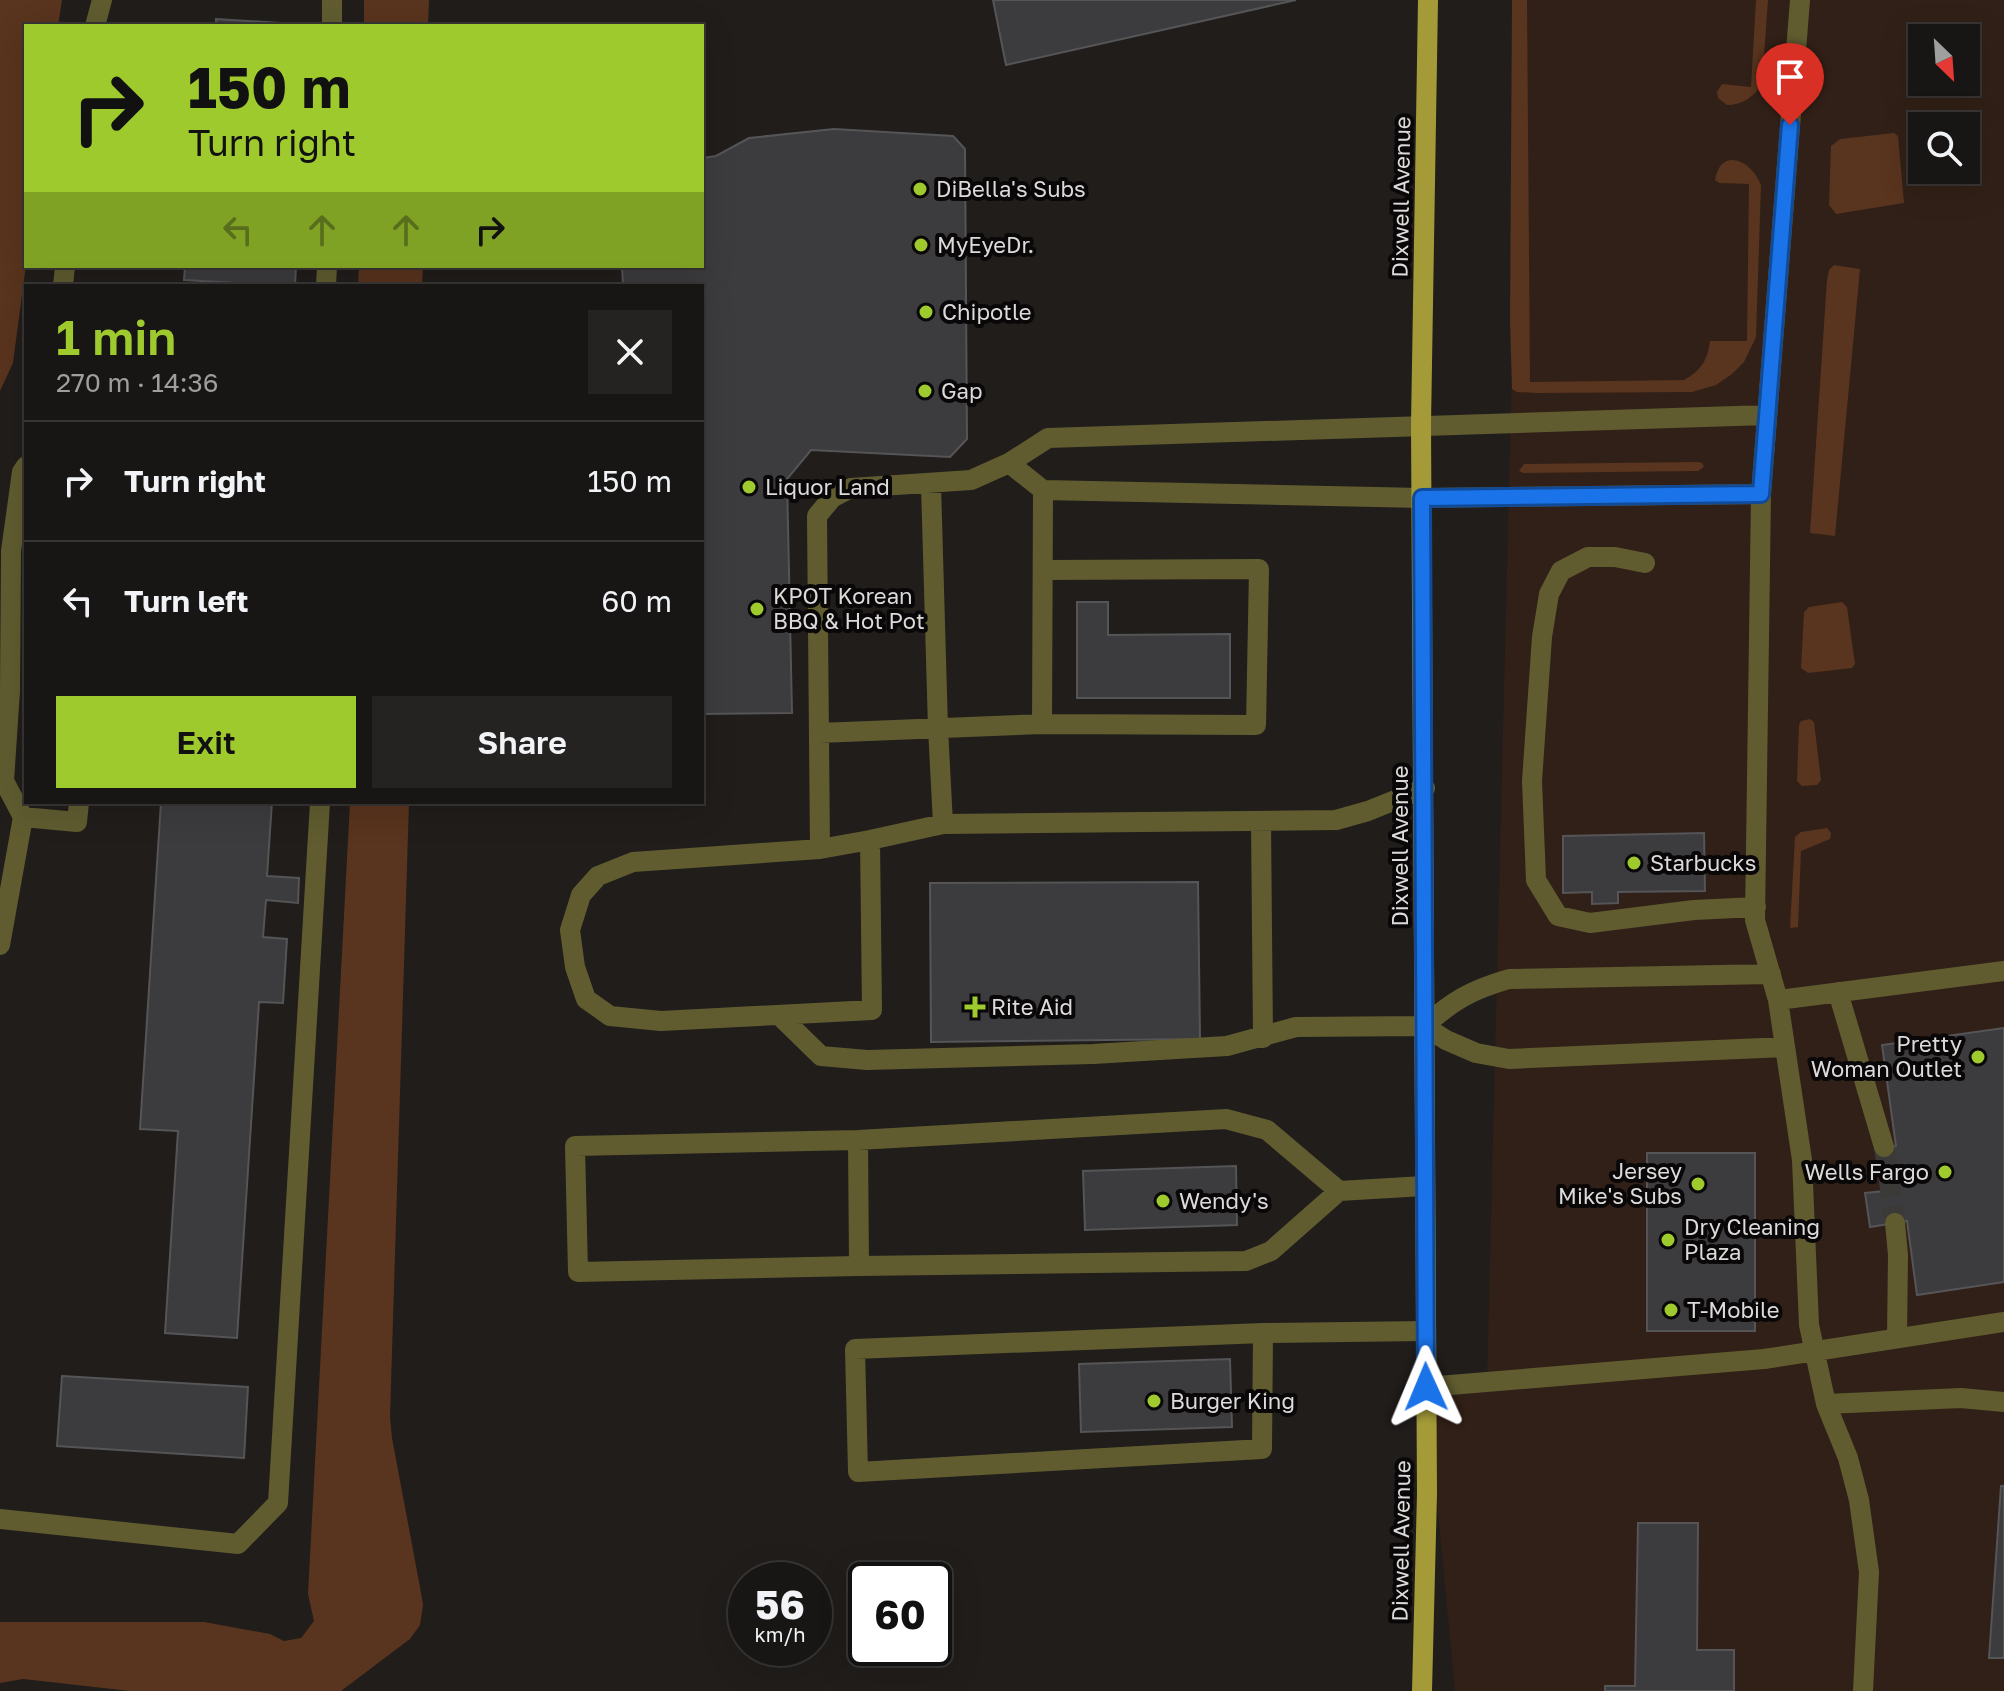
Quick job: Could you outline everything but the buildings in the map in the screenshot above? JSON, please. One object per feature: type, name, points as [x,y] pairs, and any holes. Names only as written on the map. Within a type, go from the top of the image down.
[{"type":"main road","name":"Dixwell Avenue","points":[[1422,1691],[1427,1494],[1421,425],[1428,0]]},
{"type":"lane","points":[[96,24],[102,0]]},
{"type":"lane","points":[[332,0],[332,24]]},
{"type":"lane","points":[[1800,0],[1761,494],[1755,920],[1778,1000],[1802,1160],[1809,1325],[1826,1404],[1848,1458],[1859,1500],[1869,1572],[1863,1691]]},
{"type":"lane","points":[[820,849],[817,516],[832,498],[851,488],[971,480],[1009,463],[1048,438],[1767,415]]},
{"type":"lane","points":[[1009,463],[1043,490],[1422,498],[1761,494]]},
{"type":"lane","points":[[0,945],[23,817],[4,781],[10,691],[11,551],[24,469]]},
{"type":"lane","points":[[931,485],[943,824]]},
{"type":"lane","points":[[1042,724],[1043,490]]},
{"type":"lane","points":[[1645,563],[1615,557],[1588,557],[1561,571],[1549,594],[1542,637],[1532,781],[1536,880],[1558,916],[1590,923],[1694,910],[1756,907]]},
{"type":"lane","points":[[819,733],[1042,724],[1256,725],[1259,569],[1043,570]]},
{"type":"lane","points":[[870,840],[872,1010],[661,1021],[610,1016],[586,999],[575,967],[570,930],[581,895],[598,876],[633,862],[820,849],[943,824],[1336,820],[1425,788]]},
{"type":"lane","points":[[23,817],[77,822],[79,804]]},
{"type":"lane","points":[[0,1519],[238,1544],[278,1503],[320,804]]},
{"type":"lane","points":[[1261,822],[1263,1038]]},
{"type":"lane","points":[[1778,1000],[2004,971]]},
{"type":"lane","points":[[1424,1026],[1450,1004],[1477,988],[1509,979],[1771,974]]},
{"type":"lane","points":[[1838,992],[1884,1147]]},
{"type":"lane","points":[[779,1015],[821,1056],[867,1060],[1093,1054],[1227,1046],[1296,1027],[1424,1026],[1476,1053],[1509,1059],[1785,1047]]},
{"type":"lane","points":[[1339,1191],[1267,1130],[1226,1119],[858,1140],[575,1146],[578,1272],[1246,1261],[1271,1251],[1339,1191],[1424,1186]]},
{"type":"lane","points":[[858,1140],[859,1266]]},
{"type":"lane","points":[[1895,1223],[1898,1255],[1897,1338]]},
{"type":"lane","points":[[1426,1387],[1764,1359],[2004,1322]]},
{"type":"lane","points":[[1263,1333],[1262,1449],[858,1472],[855,1349],[1263,1333],[1425,1331]]},
{"type":"lane","points":[[1826,1404],[1961,1398],[2004,1402]]},
{"type":"shaded area","points":[[0,0],[62,0],[58,24],[24,24],[26,268],[13,363],[0,391]]},
{"type":"shaded area","points":[[364,0],[429,0],[428,24],[364,24]]},
{"type":"shaded area","points":[[1512,0],[1527,0],[1530,382],[1684,380],[1703,364],[1710,341],[1747,341],[1749,184],[1719,183],[1715,180],[1718,169],[1730,160],[1745,164],[1761,185],[1756,337],[1744,362],[1716,385],[1692,392],[1538,393],[1512,389]]},
{"type":"shaded area","points":[[1521,0],[2004,0],[2004,1691],[1455,1691],[1426,1387],[1487,1381]]},
{"type":"shaded area","points":[[1756,0],[1768,0],[1762,84],[1747,99],[1727,105],[1718,98],[1717,92],[1722,84],[1751,87]]},
{"type":"shaded area","points":[[1894,133],[1898,136],[1904,203],[1836,214],[1829,205],[1831,146],[1840,139]]},
{"type":"shaded area","points":[[1834,265],[1860,269],[1835,536],[1810,533],[1827,280],[1829,270]]},
{"type":"shaded area","points":[[359,268],[423,268],[422,284],[358,284]]},
{"type":"shaded area","points":[[1698,462],[1704,467],[1698,471],[1519,471],[1524,464]]},
{"type":"shaded area","points":[[1842,602],[1847,607],[1855,664],[1852,668],[1808,673],[1801,668],[1804,612],[1809,607]]},
{"type":"shaded area","points":[[1810,719],[1814,722],[1821,780],[1817,785],[1802,786],[1797,781],[1799,725],[1801,721]]},
{"type":"shaded area","points":[[350,804],[409,804],[390,1417],[423,1605],[420,1625],[410,1639],[341,1691],[130,1691],[23,1679],[0,1683],[0,1622],[204,1622],[270,1634],[284,1641],[301,1638],[314,1621],[308,1594]]},
{"type":"shaded area","points":[[1827,828],[1831,833],[1830,839],[1801,851],[1798,927],[1790,928],[1795,837],[1801,832]]},
{"type":"tunnel","points":[[1884,1147],[1895,1223]]},
{"type":"place","name":"DiBella's Subs","points":[[920,189]]},
{"type":"place","name":"MyEyeDr.","points":[[921,245]]},
{"type":"place","name":"Chipotle","points":[[926,312]]},
{"type":"place","name":"Gap","points":[[925,391]]},
{"type":"place","name":"Liquor Land","points":[[749,487]]},
{"type":"place","name":"KPOT Korean BBQ & Hot Pot","points":[[757,609]]},
{"type":"place","name":"Starbucks","points":[[1634,863]]},
{"type":"place","name":"Rite Aid","points":[[975,1007]]},
{"type":"place","name":"Pretty Woman Outlet","points":[[1978,1057]]},
{"type":"place","name":"Wells Fargo","points":[[1945,1172]]},
{"type":"place","name":"Jersey Mike's Subs","points":[[1698,1184]]},
{"type":"place","name":"Wendy's","points":[[1163,1201]]},
{"type":"place","name":"Dry Cleaning Plaza","points":[[1668,1240]]},
{"type":"place","name":"T-Mobile","points":[[1671,1310]]},
{"type":"place","name":"Burger King","points":[[1154,1401]]},
{"type":"route","points":[[1426,1387],[1422,498],[1761,494],[1790,125]]}]
